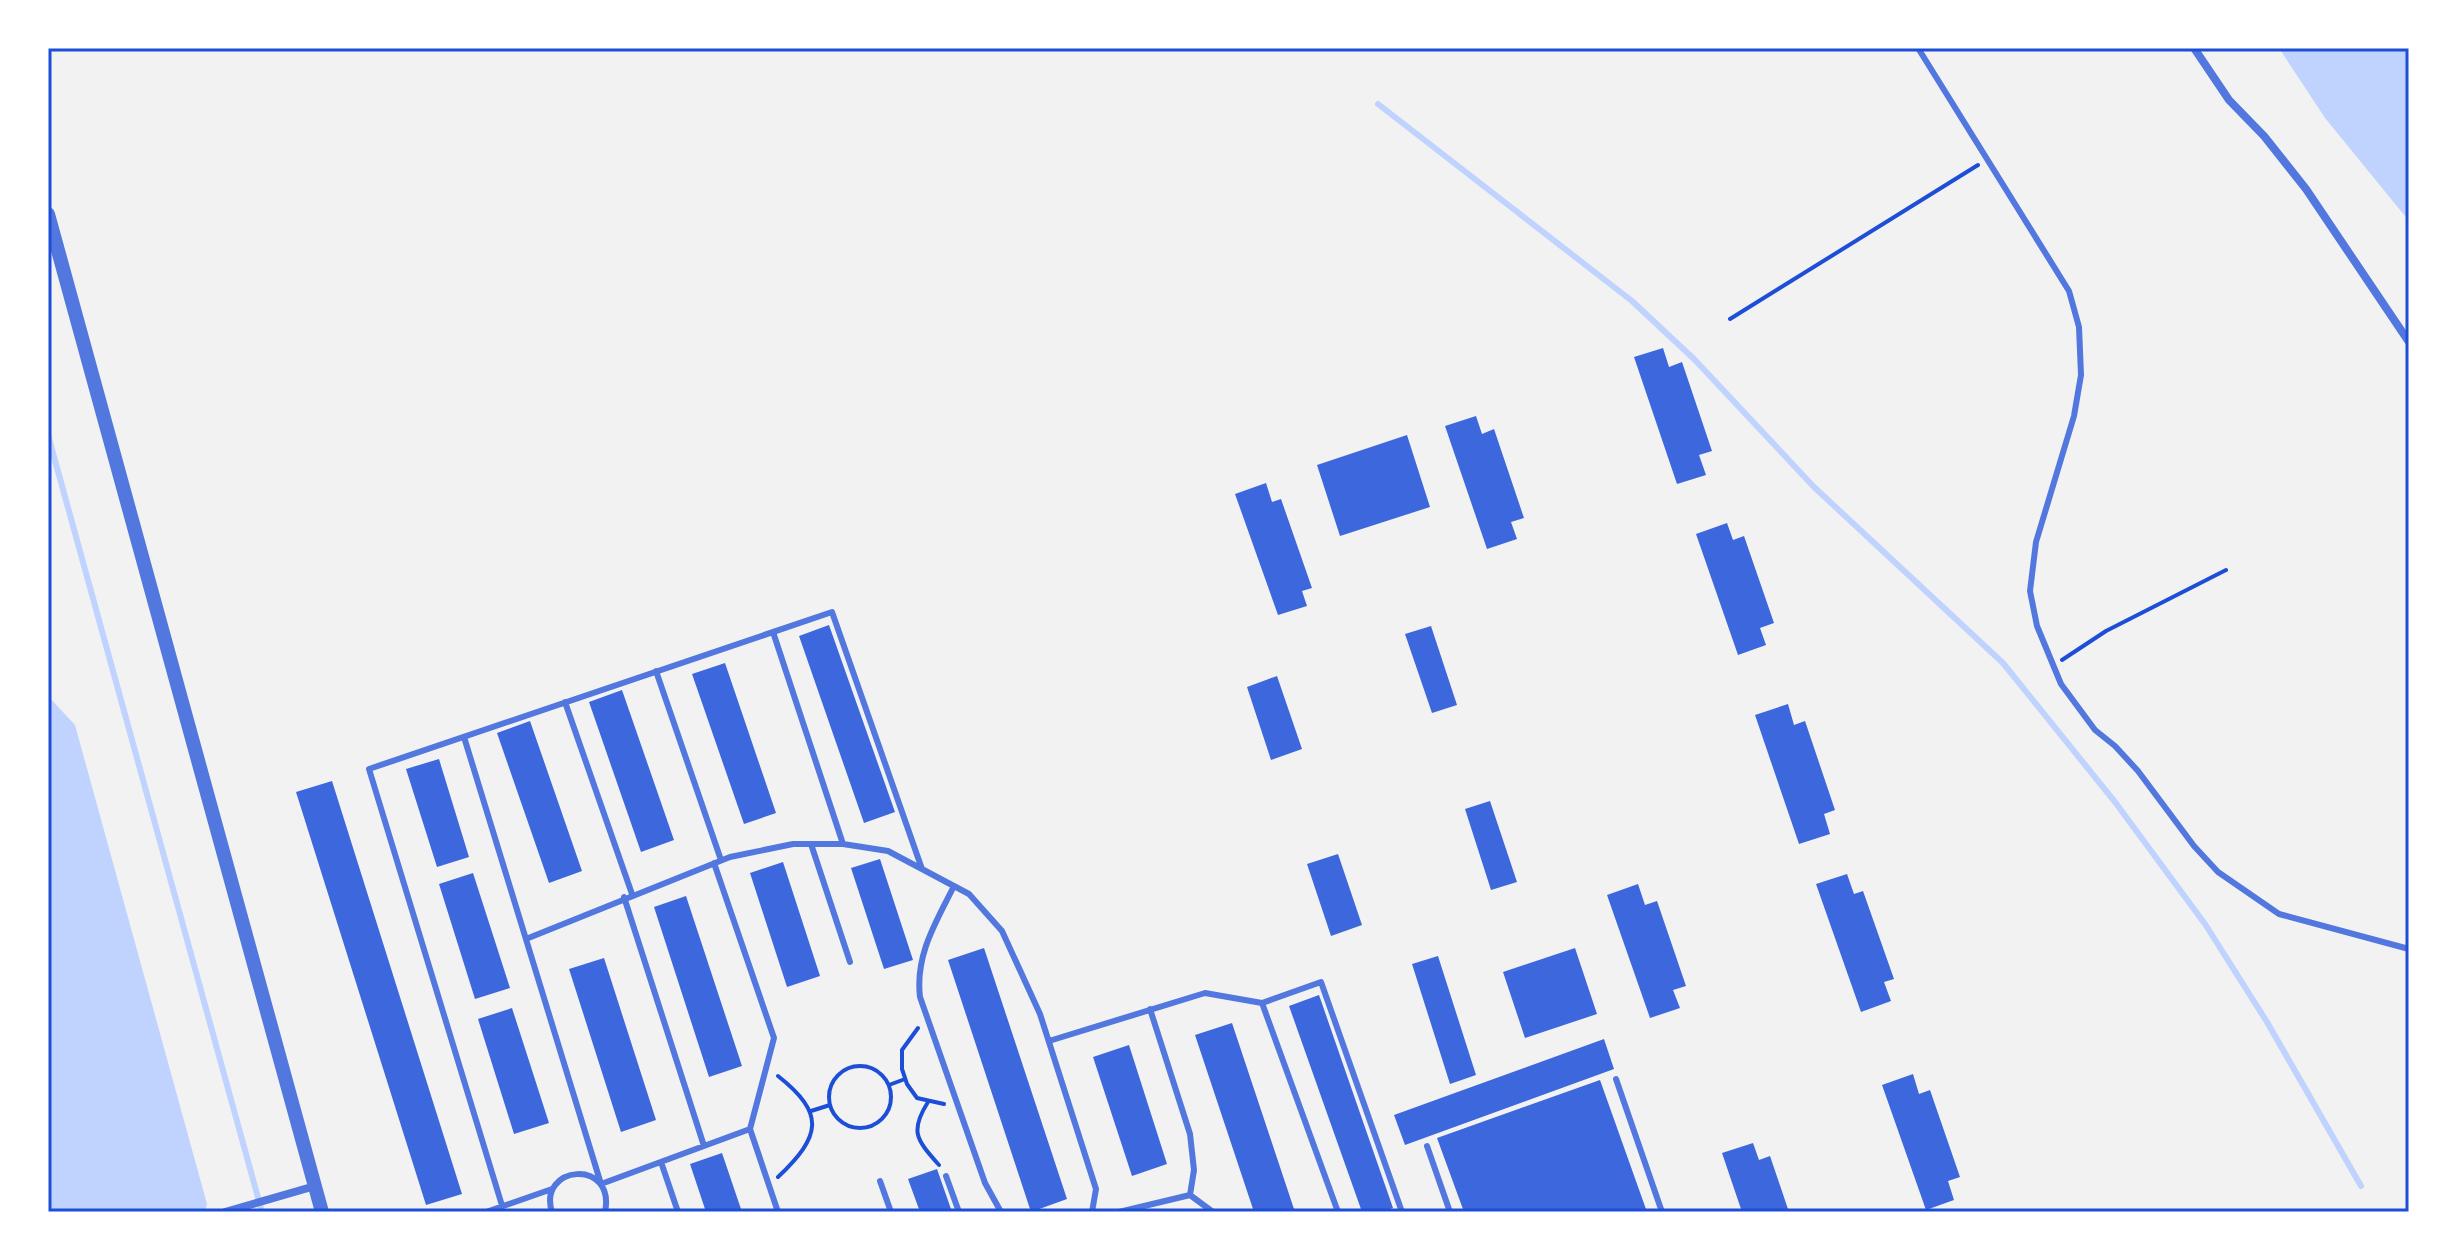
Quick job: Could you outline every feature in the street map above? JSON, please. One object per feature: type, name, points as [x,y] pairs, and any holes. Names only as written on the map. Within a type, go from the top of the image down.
[{"type":"street","points":[[2194,48],[2229,100],[2264,136],[2306,189],[2409,342]]},
{"type":"street","points":[[48,214],[322,1212]]},
{"type":"street","points":[[225,1212],[315,1186]]},
{"type":"lane","points":[[1918,48],[2069,291],[2079,327],[2081,375],[2074,416],[2036,542],[2030,591],[2037,626],[2061,684],[2079,710],[2138,771],[2194,846],[2218,872],[2279,914],[2409,949]]},
{"type":"lane","points":[[503,1209],[369,769],[832,612],[922,869]]},
{"type":"lane","points":[[773,632],[843,844]]},
{"type":"lane","points":[[656,671],[774,1038],[750,1129],[778,1212]]},
{"type":"lane","points":[[565,702],[632,894]]},
{"type":"lane","points":[[464,737],[607,1203],[605,1212]]},
{"type":"lane","points":[[526,939],[718,861],[793,844],[843,844],[888,851],[969,894],[1002,931],[1049,1041],[1096,1189],[1092,1212]]},
{"type":"lane","points":[[811,844],[850,962]]},
{"type":"lane","points":[[954,886],[935,924],[918,974],[920,997],[985,1183],[1001,1212]]},
{"type":"lane","points":[[624,897],[704,1146]]},
{"type":"lane","points":[[1049,1041],[1205,993],[1262,1003],[1321,982],[1402,1212]]},
{"type":"lane","points":[[1262,1003],[1338,1212]]},
{"type":"lane","points":[[1150,1009],[1190,1134],[1194,1170],[1190,1195]]},
{"type":"lane","points":[[1616,1079],[1662,1212]]},
{"type":"lane","points":[[601,1184],[750,1129]]},
{"type":"lane","points":[[1427,1146],[1450,1212]]},
{"type":"lane","points":[[661,1162],[678,1212]]},
{"type":"lane","points":[[552,1212],[550,1197],[558,1181],[575,1173],[594,1178],[601,1184]]},
{"type":"lane","points":[[946,1176],[959,1212]]},
{"type":"lane","points":[[880,1181],[891,1212]]},
{"type":"lane","points":[[486,1212],[503,1209],[552,1189]]},
{"type":"lane","points":[[1119,1212],[1190,1195]]},
{"type":"lane","points":[[1190,1195],[1213,1212]]},
{"type":"path","points":[[1730,319],[1987,160]]},
{"type":"path","points":[[2054,666],[2106,631],[2226,570]]},
{"type":"path","points":[[927,1016],[902,1050],[905,1079],[917,1098],[959,1107]]},
{"type":"path","points":[[766,1067],[792,1087],[811,1111],[811,1136],[794,1162],[769,1186]]},
{"type":"path","points":[[849,1067],[870,1067],[888,1085],[891,1101],[887,1112],[873,1125],[854,1128],[844,1124],[830,1105],[829,1090],[833,1080],[849,1067]]},
{"type":"path","points":[[888,1085],[905,1079]]},
{"type":"path","points":[[928,1102],[917,1119],[918,1135],[946,1176]]},
{"type":"path","points":[[811,1111],[830,1105]]},
{"type":"water","points":[[2279,48],[2409,48],[2409,221],[2325,118]]},
{"type":"water","points":[[48,696],[75,725],[207,1204],[205,1212],[48,1212]]},
{"type":"building","points":[[1663,348],[1669,367],[1682,362],[1712,451],[1699,455],[1706,475],[1677,484],[1634,357]]},
{"type":"building","points":[[1476,416],[1482,434],[1494,429],[1524,518],[1511,522],[1517,539],[1487,549],[1445,426]]},
{"type":"building","points":[[1407,435],[1430,507],[1340,536],[1317,465]]},
{"type":"building","points":[[1266,483],[1272,502],[1281,499],[1312,588],[1302,591],[1307,606],[1278,615],[1235,494]]},
{"type":"building","points":[[1727,523],[1733,540],[1744,536],[1774,623],[1760,628],[1766,645],[1738,655],[1696,534]]},
{"type":"building","points":[[829,625],[895,812],[864,823],[799,636]]},
{"type":"building","points":[[1431,626],[1457,705],[1432,713],[1405,634]]},
{"type":"building","points":[[725,663],[776,813],[744,824],[692,674]]},
{"type":"building","points":[[1277,676],[1302,749],[1271,760],[1247,687]]},
{"type":"building","points":[[622,690],[674,840],[641,852],[589,702]]},
{"type":"building","points":[[1788,704],[1794,725],[1805,721],[1835,810],[1824,814],[1830,834],[1799,844],[1755,715]]},
{"type":"building","points":[[530,721],[582,871],[549,883],[497,733]]},
{"type":"building","points":[[439,759],[469,857],[437,867],[406,769]]},
{"type":"building","points":[[332,781],[462,1194],[426,1205],[296,792]]},
{"type":"building","points":[[1490,801],[1517,882],[1491,890],[1465,809]]},
{"type":"building","points":[[1338,854],[1362,925],[1331,936],[1307,864]]},
{"type":"building","points":[[880,859],[913,960],[884,969],[851,868]]},
{"type":"building","points":[[783,862],[820,976],[787,987],[750,873]]},
{"type":"building","points":[[473,873],[510,988],[475,999],[439,884]]},
{"type":"building","points":[[1847,874],[1854,894],[1863,891],[1894,979],[1884,982],[1891,1001],[1861,1012],[1816,884]]},
{"type":"building","points":[[1638,884],[1645,905],[1657,901],[1686,986],[1673,990],[1680,1008],[1650,1018],[1607,895]]},
{"type":"building","points":[[686,896],[742,1066],[709,1077],[654,907]]},
{"type":"building","points":[[984,948],[1067,1199],[1031,1212],[948,960]]},
{"type":"building","points":[[1575,948],[1597,1014],[1525,1038],[1503,972]]},
{"type":"building","points":[[1438,956],[1476,1075],[1450,1084],[1412,964]]},
{"type":"building","points":[[604,958],[656,1120],[621,1132],[569,969]]},
{"type":"building","points":[[1319,995],[1393,1208],[1382,1212],[1362,1212],[1289,1006]]},
{"type":"building","points":[[512,1008],[549,1123],[514,1134],[478,1019]]},
{"type":"building","points":[[1232,1023],[1295,1212],[1254,1212],[1195,1035]]},
{"type":"building","points":[[1604,1039],[1614,1069],[1405,1145],[1394,1115]]},
{"type":"building","points":[[1129,1045],[1167,1164],[1132,1176],[1093,1057]]},
{"type":"building","points":[[1913,1074],[1919,1094],[1930,1090],[1960,1177],[1948,1181],[1954,1200],[1926,1210],[1882,1085]]},
{"type":"building","points":[[1600,1080],[1647,1212],[1464,1212],[1437,1138]]},
{"type":"building","points":[[1753,1143],[1759,1160],[1770,1156],[1789,1212],[1742,1212],[1722,1153]]},
{"type":"building","points":[[722,1153],[742,1212],[706,1212],[690,1164]]},
{"type":"building","points":[[937,1169],[952,1212],[920,1212],[908,1179]]},
{"type":"waterway","points":[[1378,104],[1632,301],[1694,359],[1814,487],[2003,663],[2115,802],[2205,924],[2267,1022],[2361,1186]]},
{"type":"waterway","points":[[48,435],[262,1212]]}]
